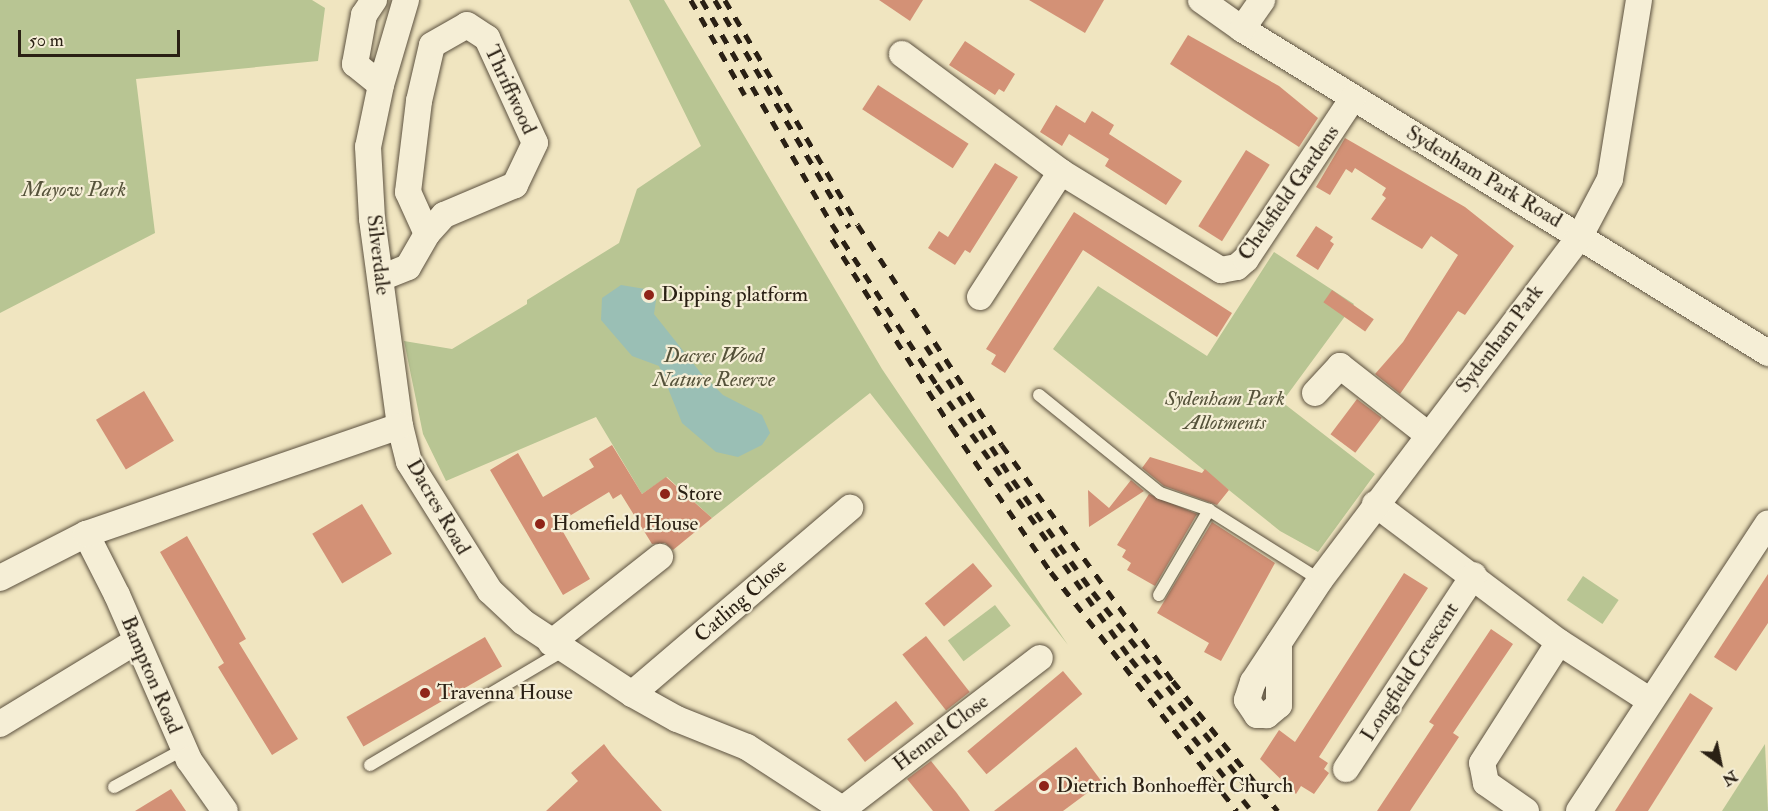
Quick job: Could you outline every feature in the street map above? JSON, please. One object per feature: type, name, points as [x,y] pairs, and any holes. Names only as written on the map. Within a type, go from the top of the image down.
[{"type":"street","points":[[374,0],[364,15],[355,64],[381,85]]},
{"type":"street","name":"Silverdale","points":[[400,426],[381,278],[368,147],[381,85],[406,0]]},
{"type":"street","name":"Sydenham Park Road","points":[[1201,0],[1242,29],[1768,353]]},
{"type":"street","points":[[1242,29],[1262,0]]},
{"type":"street","name":"Sydenham Park","points":[[1279,643],[1320,580],[1375,504],[1580,236],[1610,179],[1639,0]]},
{"type":"street","name":"Thriffwood","points":[[381,278],[408,267],[427,234],[444,215],[515,185],[535,143],[487,38],[467,26],[432,45],[419,100],[408,192],[427,234]]},
{"type":"street","name":"Chelsfield Gardens","points":[[902,54],[1061,172],[1212,267],[1228,270],[1246,259],[1353,98]]},
{"type":"street","points":[[980,297],[1061,172]]},
{"type":"street","points":[[1315,393],[1340,366],[1427,434]]},
{"type":"street","points":[[0,578],[86,534],[400,426]]},
{"type":"street","name":"Dacres Road","points":[[400,426],[409,462],[484,582],[508,609],[557,647],[633,694],[677,719],[747,747],[844,810]]},
{"type":"street","points":[[1375,504],[1474,575],[1559,642],[1649,700]]},
{"type":"street","name":"Catling Close","points":[[633,694],[850,508]]},
{"type":"street","points":[[1579,811],[1649,700],[1768,523]]},
{"type":"street","name":"Bampton Road","points":[[86,534],[117,595],[135,642],[184,749],[206,789],[225,811]]},
{"type":"street","points":[[557,647],[660,557]]},
{"type":"street","name":"Longfield Crescent","points":[[1346,769],[1474,575]]},
{"type":"street","points":[[0,724],[135,642]]},
{"type":"street","points":[[1526,811],[1486,783],[1482,763],[1559,642]]},
{"type":"street","name":"Hennel Close","points":[[844,810],[1040,658]]},
{"type":"lane","points":[[1039,395],[1160,493],[1209,510],[1320,580]]},
{"type":"lane","points":[[1159,595],[1209,510]]},
{"type":"lane","points":[[370,765],[557,647]]},
{"type":"lane","points":[[114,787],[184,749]]},
{"type":"green space","name":"Mayow Park","points":[[0,0],[312,0],[325,8],[318,61],[136,79],[155,233],[0,313]]},
{"type":"green space","name":"Dacres Wood Nature Reserve","points":[[629,0],[664,0],[882,369],[1068,645],[870,393],[712,518],[667,477],[642,494],[596,417],[446,481],[423,434],[404,341],[452,349],[527,304],[527,300],[619,243],[637,189],[701,146]]},
{"type":"green space","name":"Sydenham Park Allotments","points":[[1274,252],[1354,304],[1282,402],[1375,474],[1318,552],[1280,531],[1053,349],[1098,286],[1207,356]]},
{"type":"green space","points":[[1583,576],[1619,600],[1602,624],[1567,600]]},
{"type":"green space","points":[[995,605],[1011,626],[964,661],[948,641]]},
{"type":"green space","points":[[1765,744],[1768,811],[1722,811]]},
{"type":"water","points":[[621,285],[645,289],[656,300],[654,314],[700,372],[723,395],[762,415],[770,433],[762,445],[738,457],[716,452],[682,423],[659,366],[632,356],[601,320],[602,298]]},
{"type":"building","points":[[879,0],[923,0],[910,21]]},
{"type":"building","points":[[1029,0],[1104,0],[1085,33]]},
{"type":"building","points":[[1188,35],[1279,86],[1318,118],[1299,147],[1170,64]]},
{"type":"building","points":[[965,41],[1015,74],[1004,92],[999,89],[995,95],[949,65]]},
{"type":"building","points":[[878,85],[969,144],[953,168],[862,109]]},
{"type":"building","points":[[1056,105],[1085,123],[1092,111],[1114,125],[1109,134],[1182,181],[1166,205],[1105,166],[1109,159],[1069,134],[1062,146],[1040,132]]},
{"type":"building","points":[[1345,138],[1465,207],[1514,246],[1465,315],[1458,311],[1400,394],[1375,374],[1403,342],[1458,255],[1431,236],[1422,249],[1371,219],[1386,198],[1382,195],[1386,188],[1355,168],[1352,173],[1346,169],[1330,195],[1316,187]]},
{"type":"building","points":[[1246,150],[1270,165],[1222,241],[1198,226]]},
{"type":"building","points":[[995,163],[1018,177],[970,253],[965,250],[955,265],[928,248],[939,231],[948,237]]},
{"type":"building","points":[[1074,212],[1232,313],[1217,337],[1083,250],[1005,373],[991,364],[996,355],[986,349]]},
{"type":"building","points":[[1316,226],[1333,237],[1330,241],[1334,244],[1318,270],[1296,256]]},
{"type":"building","points":[[1332,290],[1374,319],[1365,332],[1323,302]]},
{"type":"building","points":[[144,391],[174,441],[126,470],[96,420]]},
{"type":"building","points":[[1357,399],[1382,418],[1355,453],[1331,434]]},
{"type":"building","points":[[612,445],[642,494],[666,477],[712,518],[673,550],[665,543],[652,544],[621,494],[613,499],[609,492],[558,523],[590,579],[563,595],[490,470],[518,453],[543,497],[594,467],[589,459]]},
{"type":"building","points":[[1150,457],[1202,473],[1205,469],[1229,490],[1217,505],[1164,486],[1142,468]]},
{"type":"building","points":[[1131,480],[1144,491],[1089,527],[1088,490],[1109,508]]},
{"type":"building","points":[[1149,494],[1197,514],[1155,586],[1127,570],[1131,563],[1122,557],[1126,550],[1117,545]]},
{"type":"building","points":[[362,504],[392,554],[342,584],[312,534]]},
{"type":"building","points":[[1212,522],[1275,563],[1221,661],[1204,652],[1209,643],[1157,613]]},
{"type":"building","points":[[187,536],[246,639],[239,643],[298,739],[272,755],[218,667],[224,663],[160,552]]},
{"type":"building","points":[[973,563],[992,586],[944,626],[925,603]]},
{"type":"building","points":[[1404,573],[1428,588],[1319,757],[1328,763],[1324,769],[1329,773],[1314,794],[1301,786],[1296,794],[1260,759],[1279,730],[1295,742]]},
{"type":"building","points":[[1768,574],[1768,623],[1736,671],[1714,657]]},
{"type":"building","points":[[1491,629],[1513,644],[1453,733],[1459,737],[1410,811],[1377,811],[1434,725],[1429,722]]},
{"type":"building","points":[[926,636],[970,692],[946,710],[902,654]]},
{"type":"building","name":"Travenna House","points":[[485,637],[502,666],[363,746],[346,717]]},
{"type":"building","points":[[1063,671],[1082,694],[987,774],[967,751]]},
{"type":"building","points":[[1690,693],[1713,708],[1648,811],[1615,811]]},
{"type":"building","points":[[896,701],[914,724],[865,762],[847,739]]},
{"type":"building","points":[[604,744],[662,811],[546,811],[578,781],[571,773]]},
{"type":"building","points":[[1076,747],[1102,782],[1063,811],[994,811]]},
{"type":"building","points":[[931,761],[970,811],[933,811],[907,779]]},
{"type":"building","points":[[171,789],[186,811],[135,811]]},
{"type":"railway","points":[[691,0],[745,95]]},
{"type":"railway","points":[[702,0],[832,224],[937,385],[1131,659],[1252,811]]},
{"type":"railway","points":[[715,0],[849,227]]},
{"type":"railway","points":[[725,0],[858,225],[1002,445],[1173,681],[1278,811]]},
{"type":"railway","points":[[832,239],[952,428],[1051,572],[1237,811]]},
{"type":"railway","points":[[926,346],[1013,480],[1093,592],[1250,791]]},
{"type":"place","name":"Dipping platform","points":[[649,295]]},
{"type":"place","name":"Store","points":[[665,494]]},
{"type":"place","name":"Homefield House","points":[[540,524]]},
{"type":"place","name":"Travenna House","points":[[425,693]]},
{"type":"place","name":"Dietrich Bonhoeffer Church","points":[[1044,786]]}]
